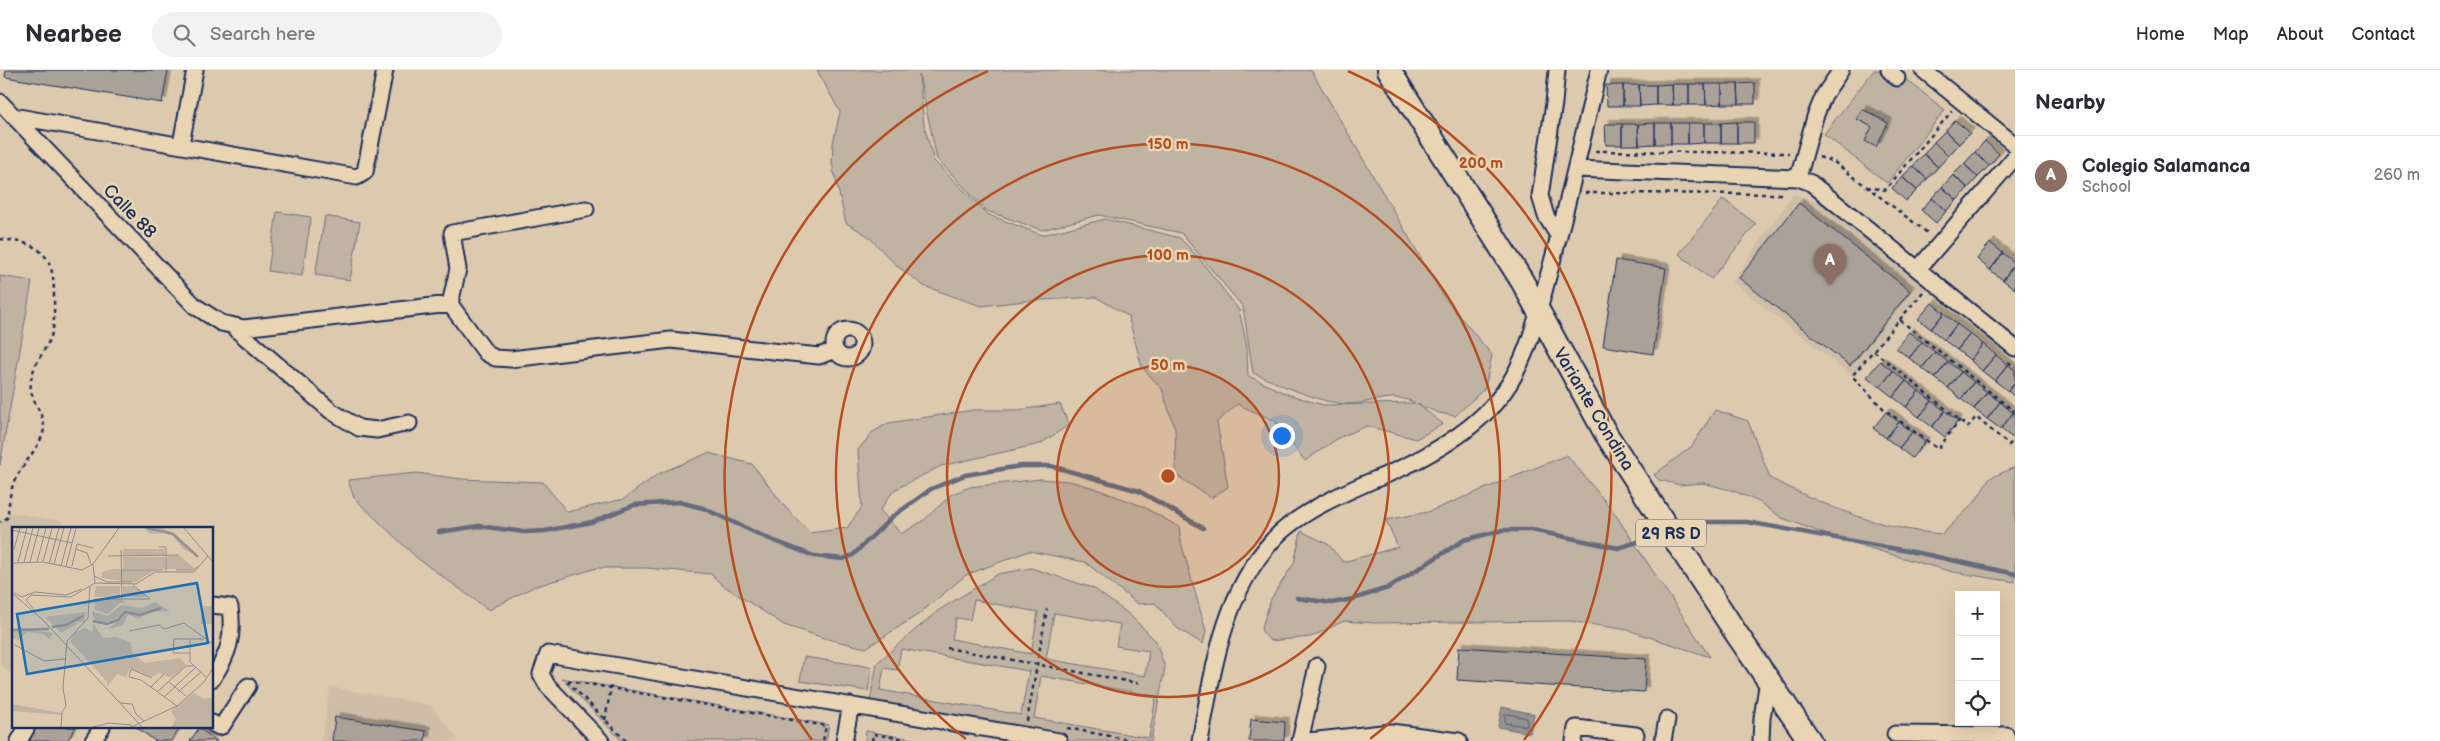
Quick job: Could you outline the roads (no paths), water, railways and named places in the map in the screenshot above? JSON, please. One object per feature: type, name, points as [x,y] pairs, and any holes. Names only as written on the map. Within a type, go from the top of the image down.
[{"type":"highway","name":"Variante Condina","points":[[1390,70],[1522,281],[1606,434],[1736,633],[1810,741]]},
{"type":"street","points":[[181,144],[194,70]]},
{"type":"street","points":[[13,116],[358,176],[365,172],[385,70]]},
{"type":"street","points":[[1557,70],[1540,196],[1546,216],[1559,237]]},
{"type":"street","points":[[1200,741],[1216,661],[1226,623],[1241,587],[1274,538],[1307,514],[1336,498],[1424,456],[1483,414],[1511,380],[1538,313],[1571,193],[1579,150],[1599,70]]},
{"type":"street","points":[[1798,178],[1804,153],[1824,95],[1827,70]]},
{"type":"street","points":[[1824,95],[1841,70]]},
{"type":"street","points":[[1923,70],[2015,145]]},
{"type":"street","name":"Calle 88","points":[[0,102],[195,306],[221,323],[238,326],[331,410],[359,428],[378,430],[409,423]]},
{"type":"street","points":[[1918,269],[2015,157]]},
{"type":"street","points":[[1576,169],[1798,178],[1811,183],[2015,348]]},
{"type":"street","points":[[586,209],[452,233],[458,269],[450,304],[486,353],[494,358],[511,359],[671,340],[819,356],[834,350]]},
{"type":"street","points":[[238,326],[450,304]]},
{"type":"street","points":[[214,605],[230,607],[232,636],[220,668],[214,676]]},
{"type":"street","points":[[600,741],[547,685],[541,674],[548,654],[869,708],[1061,734]]},
{"type":"street","points":[[1300,741],[1317,666]]},
{"type":"street","points":[[1761,741],[1762,718],[1768,680]]},
{"type":"street","points":[[214,724],[218,727],[222,726],[248,686]]},
{"type":"street","points":[[844,741],[851,705]]},
{"type":"street","points":[[1663,741],[1667,719]]},
{"type":"street","points":[[18,741],[26,728]]},
{"type":"street","points":[[93,741],[101,728]]},
{"type":"street","points":[[1574,741],[1576,728],[1636,735]]},
{"type":"street","points":[[1309,741],[1391,732],[1459,741]]},
{"type":"street","points":[[1895,734],[2006,735],[2008,741]]},
{"type":"water","points":[[1502,707],[1534,714],[1530,733],[1498,727]]},
{"type":"waterway","points":[[439,532],[479,526],[524,532],[545,531],[592,522],[634,505],[679,502],[703,508],[767,538],[814,556],[843,559],[853,555],[892,517],[931,489],[965,475],[1021,466],[1051,466],[1139,491],[1203,528]]},
{"type":"waterway","points":[[1677,530],[1705,522],[1747,522],[1924,554],[2015,574]]},
{"type":"waterway","points":[[1297,598],[1332,603],[1353,599],[1388,588],[1464,540],[1503,530],[1532,530],[1618,548],[1664,534]]},
{"type":"place","name":"Colegio Salamanca","points":[[1830,285]]}]
